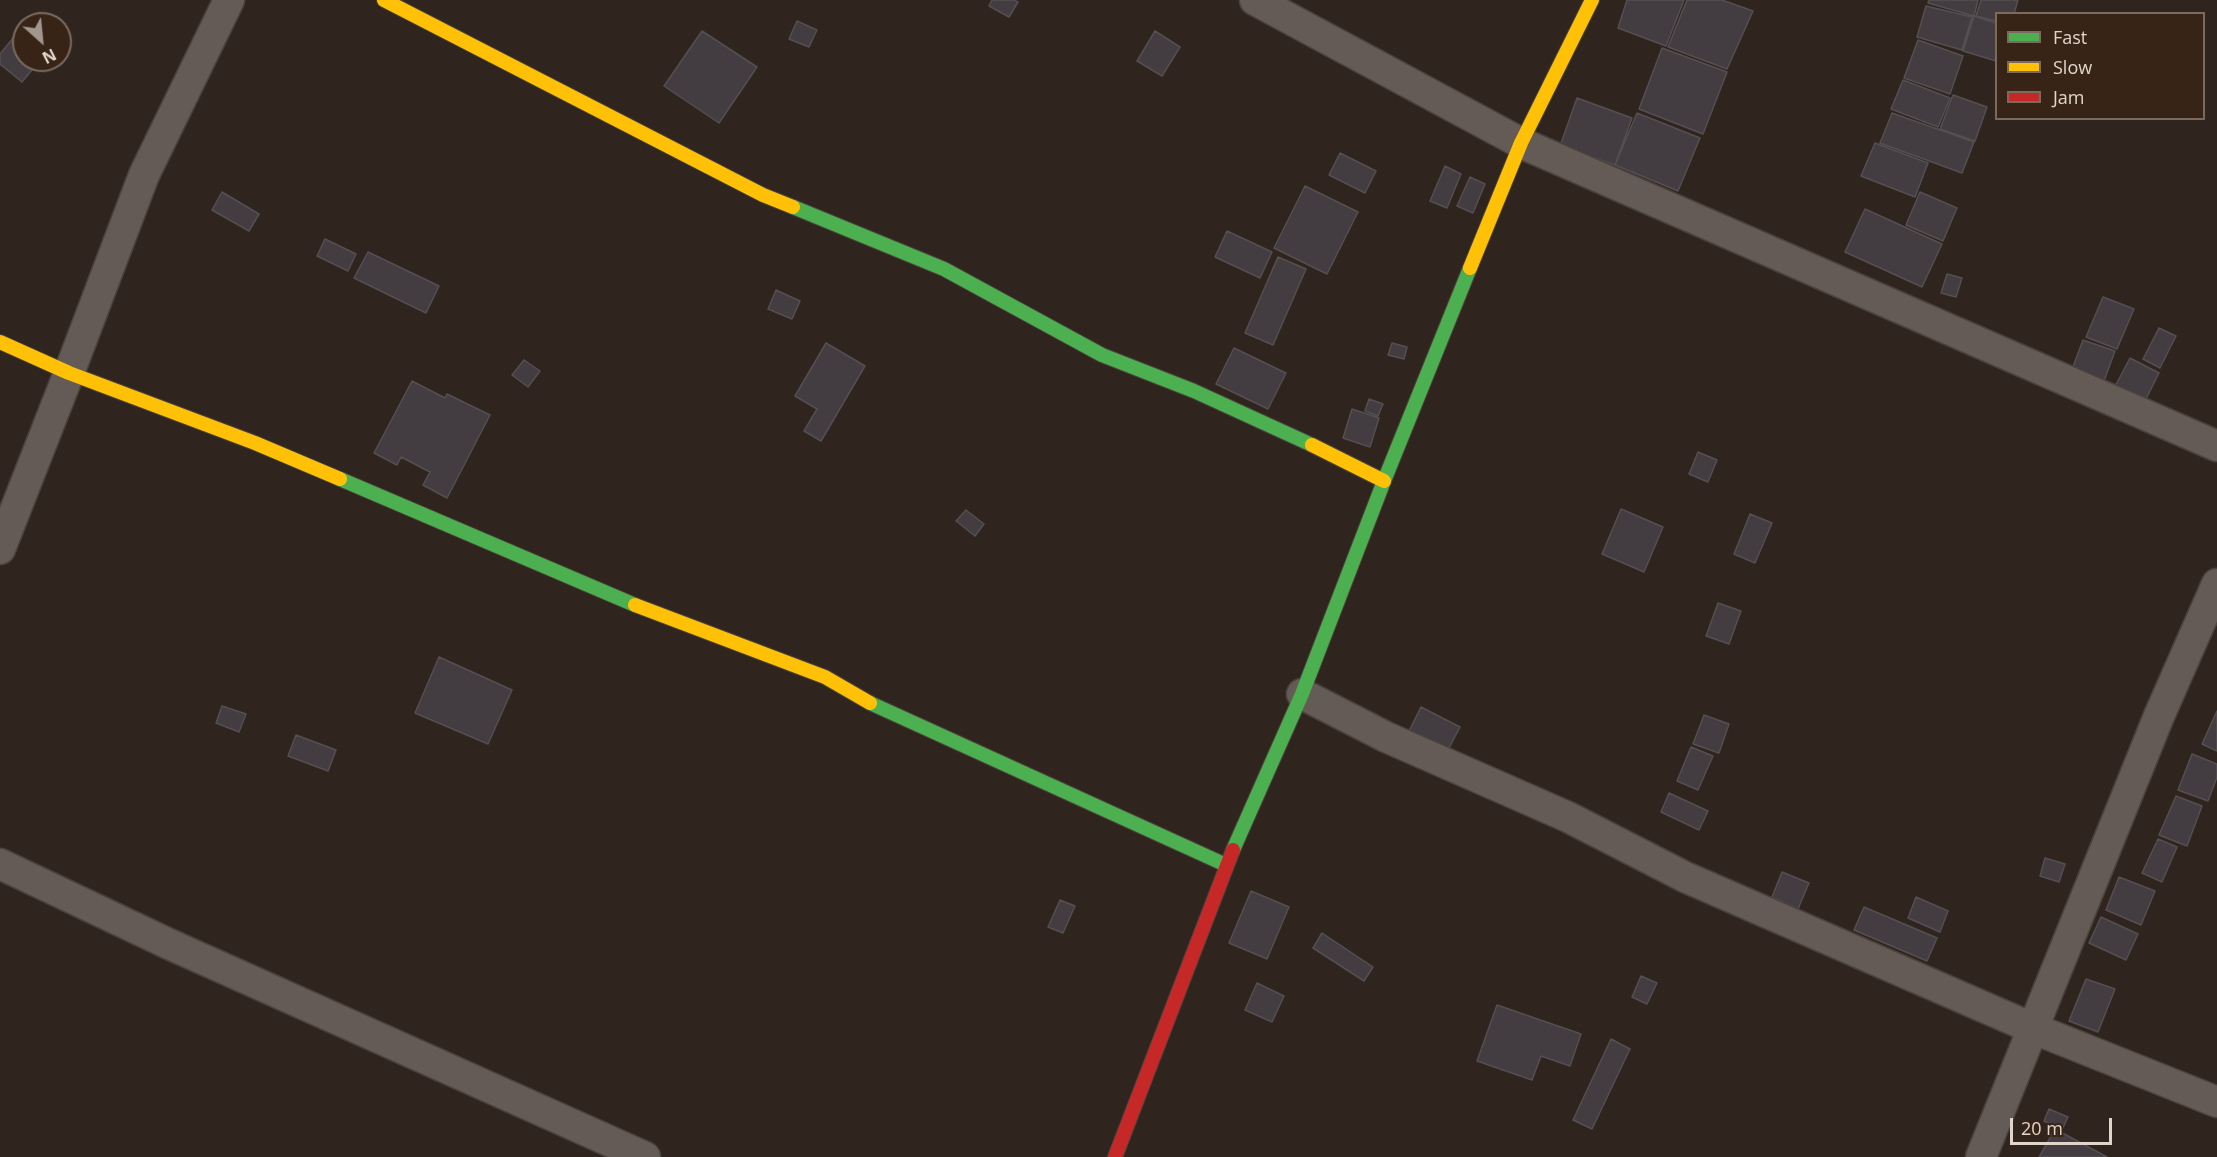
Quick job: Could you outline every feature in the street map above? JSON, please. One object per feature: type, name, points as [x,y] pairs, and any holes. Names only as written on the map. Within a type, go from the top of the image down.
[{"type":"street","points":[[0,549],[144,175],[229,0]]},
{"type":"street","points":[[384,0],[763,195],[944,268],[1102,355],[1279,428],[1384,480]]},
{"type":"street","points":[[1255,0],[1521,143],[2217,446]]},
{"type":"street","points":[[1115,1157],[1226,865],[1302,694],[1384,480],[1521,143],[1592,0]]},
{"type":"street","points":[[0,342],[69,373],[255,443],[661,616],[825,677],[882,710],[1226,865]]},
{"type":"street","points":[[1981,1157],[2159,716],[2217,584]]},
{"type":"street","points":[[1302,694],[1386,736],[1568,817],[1685,877],[2032,1028],[2217,1102]]},
{"type":"street","points":[[0,864],[169,944],[645,1157]]},
{"type":"building","points":[[992,0],[1018,2],[1009,17],[989,6]]},
{"type":"building","points":[[1627,0],[1684,0],[1666,46],[1618,28]]},
{"type":"building","points":[[1687,0],[1722,0],[1753,11],[1727,69],[1668,47]]},
{"type":"building","points":[[1929,0],[1978,0],[1974,16],[1928,3]]},
{"type":"building","points":[[1981,0],[2018,0],[2015,12],[1995,12],[1995,21],[1976,16]]},
{"type":"building","points":[[1926,6],[1972,17],[1962,50],[1917,37]]},
{"type":"building","points":[[1974,16],[1995,23],[1995,61],[1963,51]]},
{"type":"building","points":[[797,21],[817,30],[809,47],[789,39]]},
{"type":"building","points":[[702,31],[757,67],[719,123],[664,86]]},
{"type":"building","points":[[1155,31],[1180,47],[1162,76],[1137,61]]},
{"type":"building","points":[[12,39],[12,72],[30,72],[22,82],[0,64],[0,54]]},
{"type":"building","points":[[1918,40],[1963,56],[1950,94],[1904,78]]},
{"type":"building","points":[[1662,48],[1727,72],[1703,134],[1639,109]]},
{"type":"building","points":[[1903,80],[1950,98],[1938,127],[1891,109]]},
{"type":"building","points":[[1953,95],[1987,107],[1975,141],[1940,129]]},
{"type":"building","points":[[1577,98],[1632,118],[1615,165],[1560,146]]},
{"type":"building","points":[[1637,113],[1700,138],[1678,191],[1615,165]]},
{"type":"building","points":[[1892,113],[1974,142],[1962,173],[1880,143]]},
{"type":"building","points":[[1875,143],[1928,163],[1915,197],[1861,176]]},
{"type":"building","points":[[1340,153],[1376,171],[1365,193],[1329,175]]},
{"type":"building","points":[[1445,166],[1461,174],[1447,208],[1430,201]]},
{"type":"building","points":[[1470,177],[1485,184],[1473,213],[1457,206]]},
{"type":"building","points":[[1305,186],[1358,212],[1327,274],[1274,248]]},
{"type":"building","points":[[222,192],[259,214],[249,231],[212,210]]},
{"type":"building","points":[[1920,192],[1957,208],[1943,241],[1906,225]]},
{"type":"building","points":[[1865,209],[1942,244],[1922,287],[1845,252]]},
{"type":"building","points":[[1227,231],[1272,252],[1260,278],[1215,257]]},
{"type":"building","points":[[325,239],[356,254],[348,271],[317,256]]},
{"type":"building","points":[[368,252],[439,286],[426,313],[354,278]]},
{"type":"building","points":[[1278,257],[1306,269],[1273,345],[1245,333]]},
{"type":"building","points":[[1947,274],[1962,278],[1956,297],[1941,293]]},
{"type":"building","points":[[776,290],[800,301],[792,319],[768,309]]},
{"type":"building","points":[[2103,297],[2134,309],[2117,349],[2086,337]]},
{"type":"building","points":[[2159,328],[2176,336],[2160,368],[2143,359]]},
{"type":"building","points":[[2083,340],[2115,351],[2100,392],[2068,380]]},
{"type":"building","points":[[826,343],[865,366],[821,441],[804,431],[817,409],[795,396]]},
{"type":"building","points":[[1392,343],[1407,347],[1404,359],[1388,355]]},
{"type":"building","points":[[1234,348],[1286,373],[1268,409],[1216,384]]},
{"type":"building","points":[[2130,358],[2159,373],[2140,411],[2110,396]]},
{"type":"building","points":[[524,360],[540,371],[528,387],[512,375]]},
{"type":"building","points":[[412,381],[445,398],[447,394],[490,415],[447,498],[423,485],[430,472],[401,457],[397,465],[374,453]]},
{"type":"building","points":[[1369,399],[1383,404],[1378,416],[1365,411]]},
{"type":"building","points":[[1352,409],[1379,418],[1370,447],[1343,438]]},
{"type":"building","points":[[1698,452],[1717,460],[1708,482],[1689,474]]},
{"type":"building","points":[[1621,509],[1663,527],[1644,572],[1602,554]]},
{"type":"building","points":[[966,510],[984,524],[975,536],[956,521]]},
{"type":"building","points":[[1750,514],[1772,523],[1755,563],[1734,554]]},
{"type":"building","points":[[1718,603],[1741,611],[1729,644],[1706,636]]},
{"type":"building","points":[[439,657],[512,690],[488,744],[415,713]]},
{"type":"building","points":[[222,706],[246,714],[239,732],[216,723]]},
{"type":"building","points":[[1421,707],[1460,727],[1448,750],[1409,731]]},
{"type":"building","points":[[2217,711],[2217,751],[2202,744]]},
{"type":"building","points":[[1704,715],[1729,724],[1719,753],[1693,744]]},
{"type":"building","points":[[296,735],[336,750],[328,771],[288,756]]},
{"type":"building","points":[[1691,747],[1713,756],[1698,790],[1677,781]]},
{"type":"building","points":[[2192,754],[2217,764],[2217,777],[2208,801],[2178,790]]},
{"type":"building","points":[[1669,793],[1708,811],[1699,830],[1661,812]]},
{"type":"building","points":[[2176,796],[2202,806],[2187,846],[2159,835]]},
{"type":"building","points":[[2158,839],[2177,847],[2162,882],[2142,873]]},
{"type":"building","points":[[2045,858],[2065,864],[2059,882],[2040,876]]},
{"type":"building","points":[[1782,872],[1809,883],[1798,909],[1772,897]]},
{"type":"building","points":[[2119,877],[2155,891],[2141,925],[2106,910]]},
{"type":"building","points":[[1251,891],[1289,907],[1267,959],[1229,943]]},
{"type":"building","points":[[1916,897],[1948,911],[1940,932],[1908,918]]},
{"type":"building","points":[[1060,900],[1075,906],[1063,933],[1048,927]]},
{"type":"building","points":[[1864,907],[1937,938],[1927,961],[1854,930]]},
{"type":"building","points":[[2101,917],[2138,934],[2126,960],[2089,943]]},
{"type":"building","points":[[1322,933],[1373,967],[1364,981],[1313,948]]},
{"type":"building","points":[[1641,976],[1657,983],[1647,1004],[1632,997]]},
{"type":"building","points":[[2086,979],[2115,989],[2098,1032],[2069,1021]]},
{"type":"building","points":[[1257,983],[1284,996],[1272,1022],[1245,1010]]},
{"type":"building","points":[[1497,1005],[1581,1034],[1570,1066],[1541,1056],[1532,1080],[1477,1061]]},
{"type":"building","points":[[1611,1039],[1630,1049],[1592,1129],[1573,1120]]},
{"type":"building","points":[[2049,1109],[2068,1117],[2062,1130],[2044,1121]]},
{"type":"building","points":[[2055,1129],[2107,1157],[2039,1157]]},
{"type":"traffic: fast","points":[[793,207],[944,269],[1102,355],[1194,391],[1312,445]]},
{"type":"traffic: fast","points":[[1233,850],[1302,694],[1384,481],[1470,268]]},
{"type":"traffic: fast","points":[[340,479],[635,605]]},
{"type":"traffic: fast","points":[[870,703],[1226,865]]},
{"type":"traffic: slow","points":[[384,0],[763,195],[793,207]]},
{"type":"traffic: slow","points":[[1470,268],[1521,143],[1592,0]]},
{"type":"traffic: slow","points":[[0,342],[69,373],[255,443],[340,479]]},
{"type":"traffic: slow","points":[[1312,445],[1384,481]]},
{"type":"traffic: slow","points":[[635,605],[825,677],[870,703]]},
{"type":"traffic: jam","points":[[1115,1157],[1233,850]]}]
